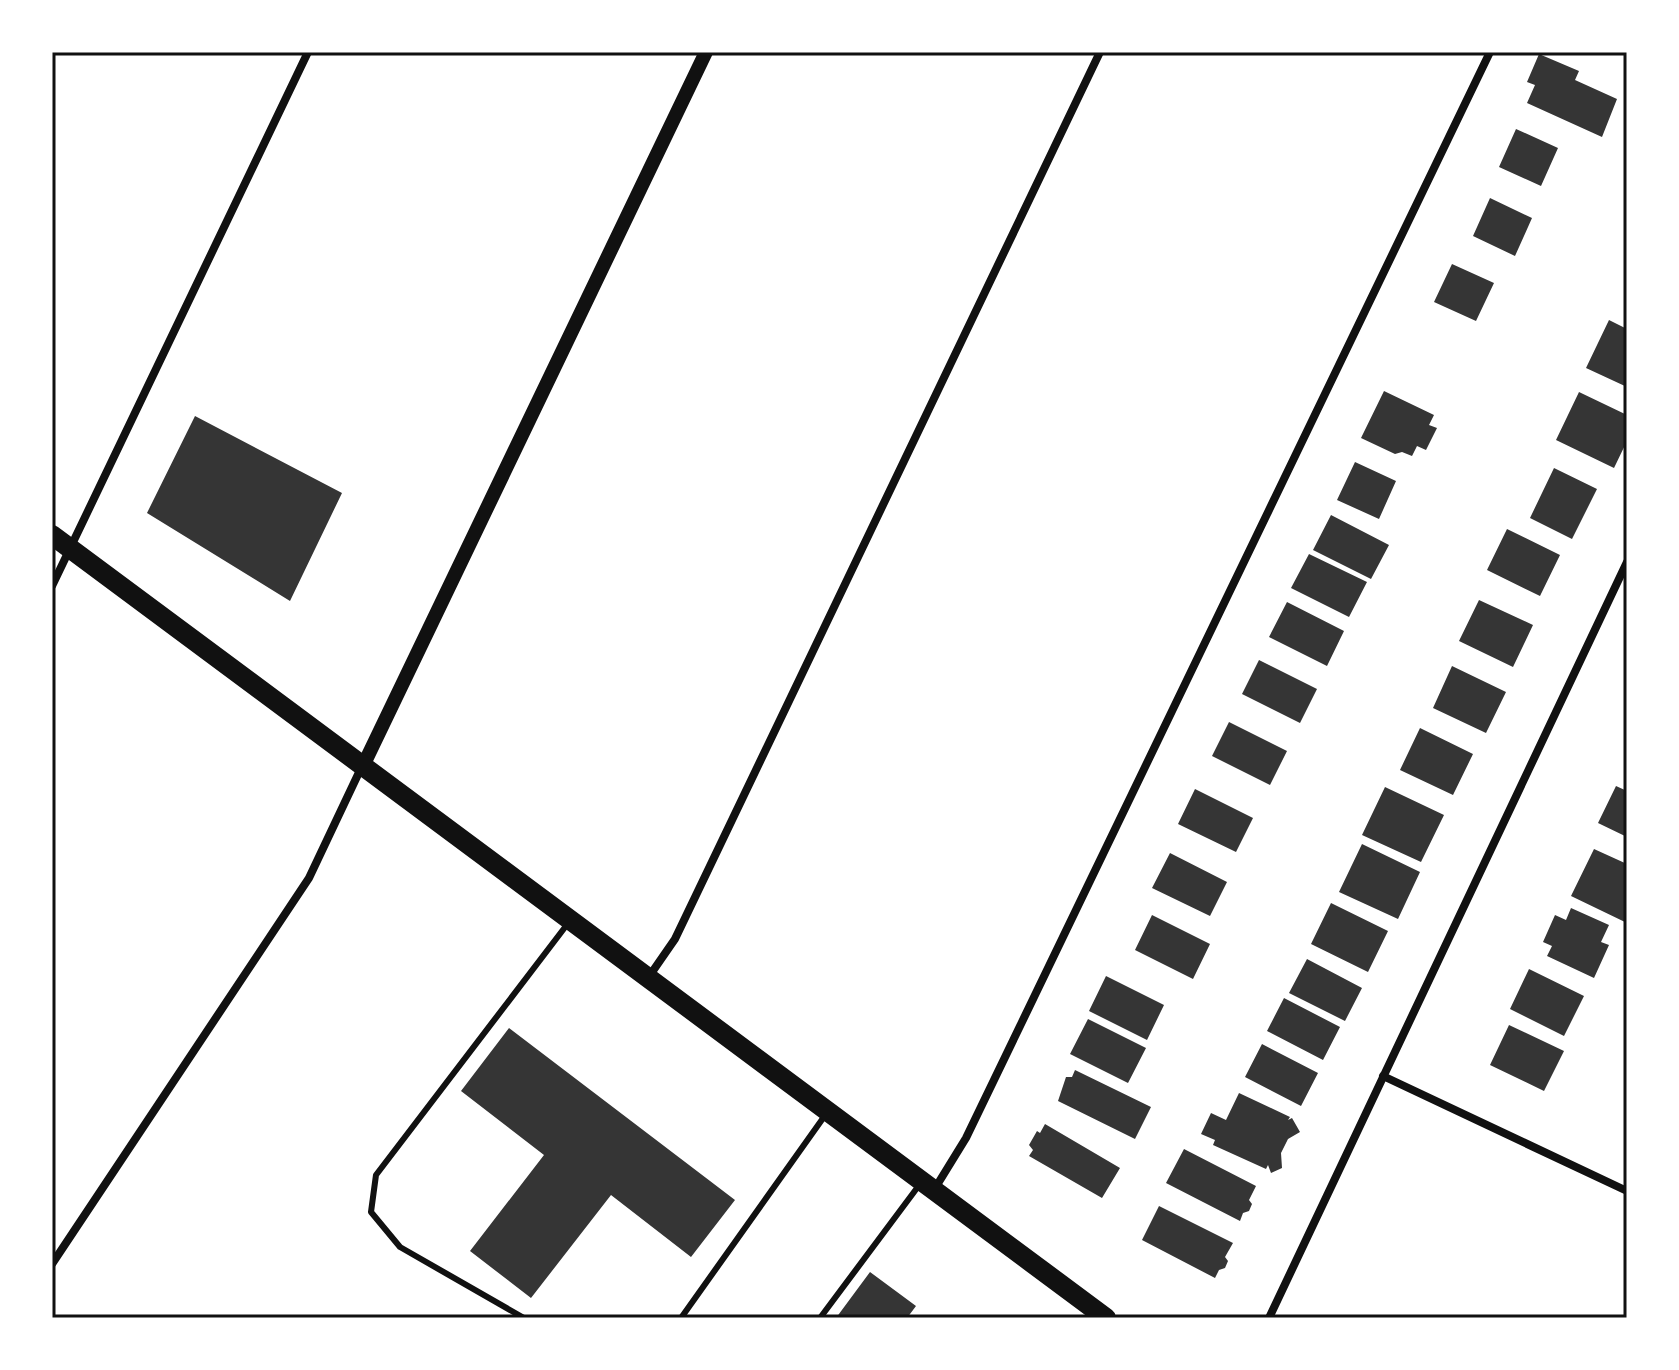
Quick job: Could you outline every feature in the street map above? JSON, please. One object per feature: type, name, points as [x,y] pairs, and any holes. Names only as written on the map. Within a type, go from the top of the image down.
[{"type":"main road","points":[[52,535],[928,1185],[1096,1315]]},
{"type":"street","points":[[52,586],[308,52]]},
{"type":"street","points":[[52,1264],[309,878],[706,52]]},
{"type":"street","points":[[648,978],[682,925],[1100,52]]},
{"type":"street","points":[[928,1185],[966,1138],[1490,52]]},
{"type":"street","points":[[1269,1318],[1627,562]]},
{"type":"street","points":[[1383,1076],[1627,1191]]},
{"type":"lane","points":[[524,1318],[400,1247],[371,1212],[376,1175],[570,920]]},
{"type":"lane","points":[[681,1318],[828,1111]]},
{"type":"lane","points":[[820,1318],[928,1185]]},
{"type":"building","points":[[1539,54],[1579,71],[1575,80],[1617,99],[1602,137],[1527,103],[1535,85],[1527,82]]},
{"type":"building","points":[[1516,129],[1558,148],[1541,186],[1499,167]]},
{"type":"building","points":[[1490,198],[1532,218],[1515,256],[1473,236]]},
{"type":"building","points":[[1452,264],[1494,283],[1476,321],[1434,302]]},
{"type":"building","points":[[1609,320],[1627,329],[1627,387],[1586,368]]},
{"type":"building","points":[[1384,391],[1434,415],[1429,425],[1437,428],[1426,450],[1417,446],[1412,456],[1402,452],[1395,454],[1361,438]]},
{"type":"building","points":[[1579,392],[1627,415],[1627,441],[1614,468],[1556,440]]},
{"type":"building","points":[[195,416],[342,493],[290,601],[147,513]]},
{"type":"building","points":[[1355,462],[1396,481],[1379,519],[1337,500]]},
{"type":"building","points":[[1554,468],[1597,489],[1572,539],[1530,518]]},
{"type":"building","points":[[1331,515],[1389,545],[1371,579],[1313,550]]},
{"type":"building","points":[[1507,529],[1560,555],[1540,596],[1487,570]]},
{"type":"building","points":[[1309,554],[1367,582],[1349,617],[1291,588]]},
{"type":"building","points":[[1479,600],[1533,625],[1513,667],[1459,641]]},
{"type":"building","points":[[1287,602],[1344,631],[1327,666],[1269,637]]},
{"type":"building","points":[[1259,660],[1317,689],[1300,723],[1242,694]]},
{"type":"building","points":[[1452,666],[1506,692],[1486,733],[1433,708]]},
{"type":"building","points":[[1229,722],[1287,751],[1270,785],[1212,756]]},
{"type":"building","points":[[1420,728],[1473,754],[1453,795],[1400,770]]},
{"type":"building","points":[[1616,786],[1627,791],[1627,837],[1598,823]]},
{"type":"building","points":[[1385,787],[1444,815],[1421,862],[1362,835]]},
{"type":"building","points":[[1195,789],[1253,818],[1236,852],[1178,824]]},
{"type":"building","points":[[1362,844],[1420,872],[1398,919],[1339,892]]},
{"type":"building","points":[[1594,849],[1627,864],[1627,923],[1571,896]]},
{"type":"building","points":[[1170,853],[1227,882],[1210,916],[1152,888]]},
{"type":"building","points":[[1331,903],[1388,931],[1368,972],[1311,944]]},
{"type":"building","points":[[1571,908],[1609,925],[1601,942],[1609,945],[1594,978],[1547,956],[1552,946],[1543,942],[1555,915],[1566,920]]},
{"type":"building","points":[[1152,915],[1210,944],[1193,979],[1135,950]]},
{"type":"building","points":[[1307,959],[1362,988],[1345,1021],[1289,993]]},
{"type":"building","points":[[1529,969],[1584,996],[1564,1036],[1510,1009]]},
{"type":"building","points":[[1106,976],[1164,1005],[1147,1040],[1089,1011]]},
{"type":"building","points":[[1284,998],[1340,1027],[1323,1060],[1267,1031]]},
{"type":"building","points":[[1088,1019],[1146,1048],[1128,1083],[1070,1054]]},
{"type":"building","points":[[1509,1025],[1564,1051],[1544,1091],[1490,1065]]},
{"type":"building","points":[[509,1028],[735,1200],[691,1257],[611,1195],[531,1298],[470,1251],[544,1155],[461,1091]]},
{"type":"building","points":[[1262,1044],[1318,1073],[1301,1106],[1245,1077]]},
{"type":"building","points":[[1075,1070],[1151,1107],[1135,1139],[1058,1101],[1066,1077],[1072,1077]]},
{"type":"building","points":[[1239,1093],[1290,1117],[1288,1120],[1292,1118],[1300,1132],[1288,1139],[1281,1153],[1282,1168],[1271,1173],[1268,1165],[1266,1169],[1213,1145],[1215,1140],[1201,1134],[1211,1113],[1226,1120]]},
{"type":"building","points":[[1045,1124],[1120,1168],[1102,1198],[1029,1156],[1033,1150],[1029,1145]]},
{"type":"building","points":[[1184,1149],[1256,1186],[1249,1200],[1252,1204],[1249,1211],[1243,1213],[1240,1221],[1166,1183]]},
{"type":"building","points":[[1159,1206],[1233,1243],[1225,1257],[1228,1261],[1225,1268],[1219,1270],[1215,1278],[1142,1240]]},
{"type":"building","points":[[870,1272],[916,1306],[907,1318],[836,1318]]}]
